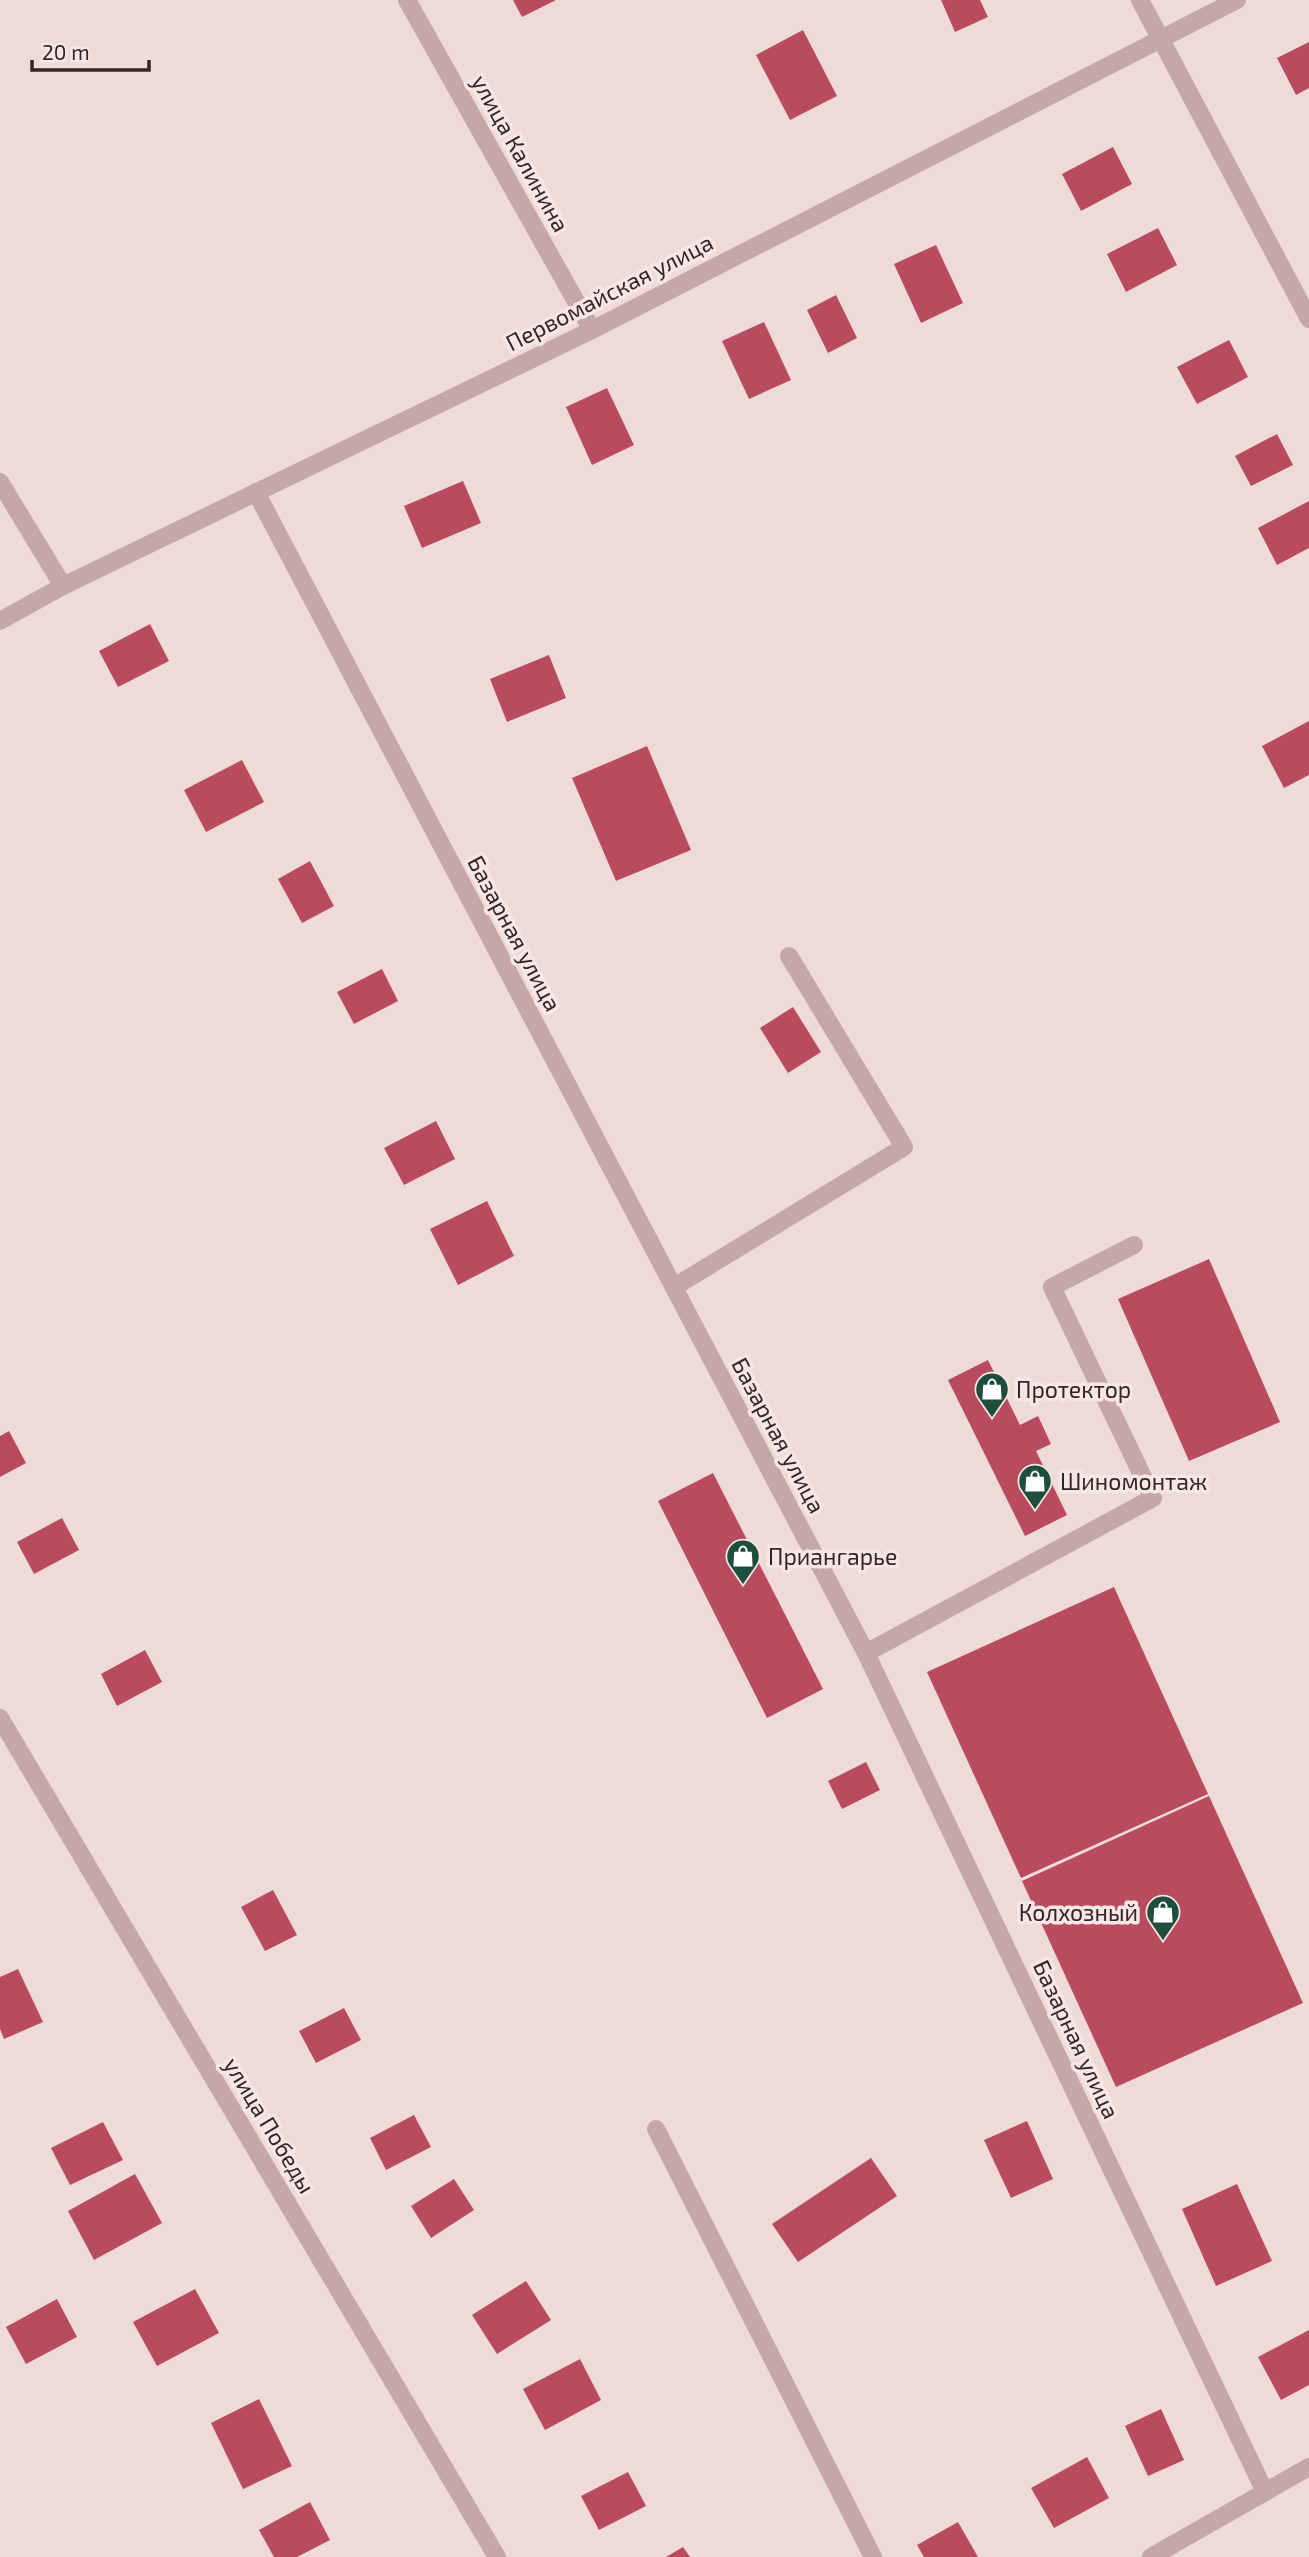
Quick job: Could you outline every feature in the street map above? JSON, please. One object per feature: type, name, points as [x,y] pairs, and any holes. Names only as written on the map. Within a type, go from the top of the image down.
[{"type":"street","name":"улица Калинина","points":[[407,0],[592,330]]},
{"type":"street","points":[[1139,0],[1309,318]]},
{"type":"street","name":"Первомайская улица","points":[[0,621],[62,586],[592,330],[1237,0]]},
{"type":"street","points":[[0,482],[62,586]]},
{"type":"street","name":"Базарная улица","points":[[256,492],[866,1653],[1265,2492]]},
{"type":"street","points":[[674,1287],[904,1147],[789,956]]},
{"type":"street","points":[[866,1653],[1153,1497],[1052,1287],[1134,1245]]},
{"type":"street","name":"улица Победы","points":[[0,1718],[497,2557]]},
{"type":"street","points":[[656,2129],[873,2557]]},
{"type":"street","points":[[1151,2557],[1309,2467]]},
{"type":"building","points":[[513,0],[556,0],[522,17]]},
{"type":"building","points":[[941,0],[980,0],[988,17],[955,32]]},
{"type":"building","points":[[803,30],[837,96],[790,120],[756,55]]},
{"type":"building","points":[[1309,42],[1309,88],[1296,95],[1277,58]]},
{"type":"building","points":[[1113,147],[1132,184],[1081,211],[1062,174]]},
{"type":"building","points":[[1158,228],[1177,265],[1126,292],[1107,254]]},
{"type":"building","points":[[936,245],[963,303],[921,323],[894,264]]},
{"type":"building","points":[[836,295],[857,338],[828,353],[807,310]]},
{"type":"building","points":[[764,322],[791,380],[749,399],[722,341]]},
{"type":"building","points":[[1229,340],[1248,377],[1197,404],[1177,367]]},
{"type":"building","points":[[607,388],[634,445],[592,465],[566,407]]},
{"type":"building","points":[[1277,434],[1293,465],[1251,486],[1235,456]]},
{"type":"building","points":[[463,481],[481,523],[422,548],[404,506]]},
{"type":"building","points":[[1309,501],[1309,548],[1277,565],[1258,528]]},
{"type":"building","points":[[150,624],[169,661],[118,687],[99,651]]},
{"type":"building","points":[[549,655],[566,698],[507,722],[490,679]]},
{"type":"building","points":[[1309,721],[1309,775],[1284,788],[1262,746]]},
{"type":"building","points":[[647,746],[691,850],[616,881],[572,778]]},
{"type":"building","points":[[242,760],[264,802],[206,832],[184,790]]},
{"type":"building","points":[[310,861],[334,906],[302,923],[278,879]]},
{"type":"building","points":[[382,969],[398,1001],[354,1024],[337,992]]},
{"type":"building","points":[[793,1007],[821,1052],[788,1073],[760,1028]]},
{"type":"building","points":[[436,1121],[455,1159],[404,1185],[384,1148]]},
{"type":"building","points":[[487,1201],[514,1256],[458,1285],[430,1229]]},
{"type":"building","points":[[1209,1259],[1280,1422],[1189,1461],[1118,1299]]},
{"type":"building","points":[[988,1360],[1020,1425],[1038,1416],[1051,1444],[1036,1451],[1067,1515],[1025,1536],[948,1380]]},
{"type":"building","points":[[9,1431],[26,1463],[0,1477],[0,1436]]},
{"type":"building","points":[[713,1473],[823,1689],[767,1718],[658,1501]]},
{"type":"building","points":[[62,1518],[79,1550],[34,1574],[17,1542]]},
{"type":"building","name":"Колхозный","points":[[1114,1587],[1208,1794],[1021,1878],[927,1672]]},
{"type":"building","points":[[145,1650],[162,1682],[117,1706],[101,1674]]},
{"type":"building","points":[[866,1762],[880,1790],[842,1809],[828,1781]]},
{"type":"building","name":"Колхозный","points":[[1209,1796],[1303,2003],[1116,2087],[1022,1881]]},
{"type":"building","points":[[273,1890],[297,1935],[265,1951],[241,1907]]},
{"type":"building","points":[[18,1969],[43,2022],[4,2039],[0,2029],[0,1977]]},
{"type":"building","points":[[344,2008],[361,2040],[316,2063],[299,2031]]},
{"type":"building","points":[[414,2115],[431,2147],[386,2170],[370,2138]]},
{"type":"building","points":[[1027,2121],[1053,2179],[1011,2198],[984,2140]]},
{"type":"building","points":[[103,2122],[123,2160],[70,2185],[51,2148]]},
{"type":"building","points":[[871,2158],[897,2196],[798,2262],[772,2224]]},
{"type":"building","points":[[135,2174],[162,2223],[94,2260],[68,2211]]},
{"type":"building","points":[[454,2179],[474,2210],[431,2238],[411,2206]]},
{"type":"building","points":[[1237,2184],[1272,2261],[1216,2286],[1182,2209]]},
{"type":"building","points":[[526,2281],[551,2320],[497,2354],[472,2315]]},
{"type":"building","points":[[195,2289],[219,2333],[157,2366],[133,2322]]},
{"type":"building","points":[[57,2299],[77,2337],[26,2364],[6,2327]]},
{"type":"building","points":[[1309,2330],[1309,2385],[1281,2400],[1258,2357]]},
{"type":"building","points":[[580,2359],[601,2400],[545,2430],[523,2389]]},
{"type":"building","points":[[259,2399],[292,2466],[243,2489],[211,2423]]},
{"type":"building","points":[[1161,2409],[1184,2460],[1148,2476],[1125,2426]]},
{"type":"building","points":[[1087,2457],[1109,2498],[1054,2528],[1031,2488]]},
{"type":"building","points":[[628,2472],[646,2506],[599,2530],[581,2496]]},
{"type":"building","points":[[310,2502],[330,2540],[297,2557],[274,2557],[259,2530]]},
{"type":"building","points":[[958,2522],[978,2557],[924,2557],[917,2545]]},
{"type":"building","points":[[683,2547],[690,2557],[666,2557]]},
{"type":"place","name":"Протектор","points":[[992,1419]]},
{"type":"place","name":"Шиномонтаж","points":[[1035,1511]]},
{"type":"place","name":"Приангарье","points":[[743,1586]]},
{"type":"place","name":"Колхозный","points":[[1163,1942]]}]
